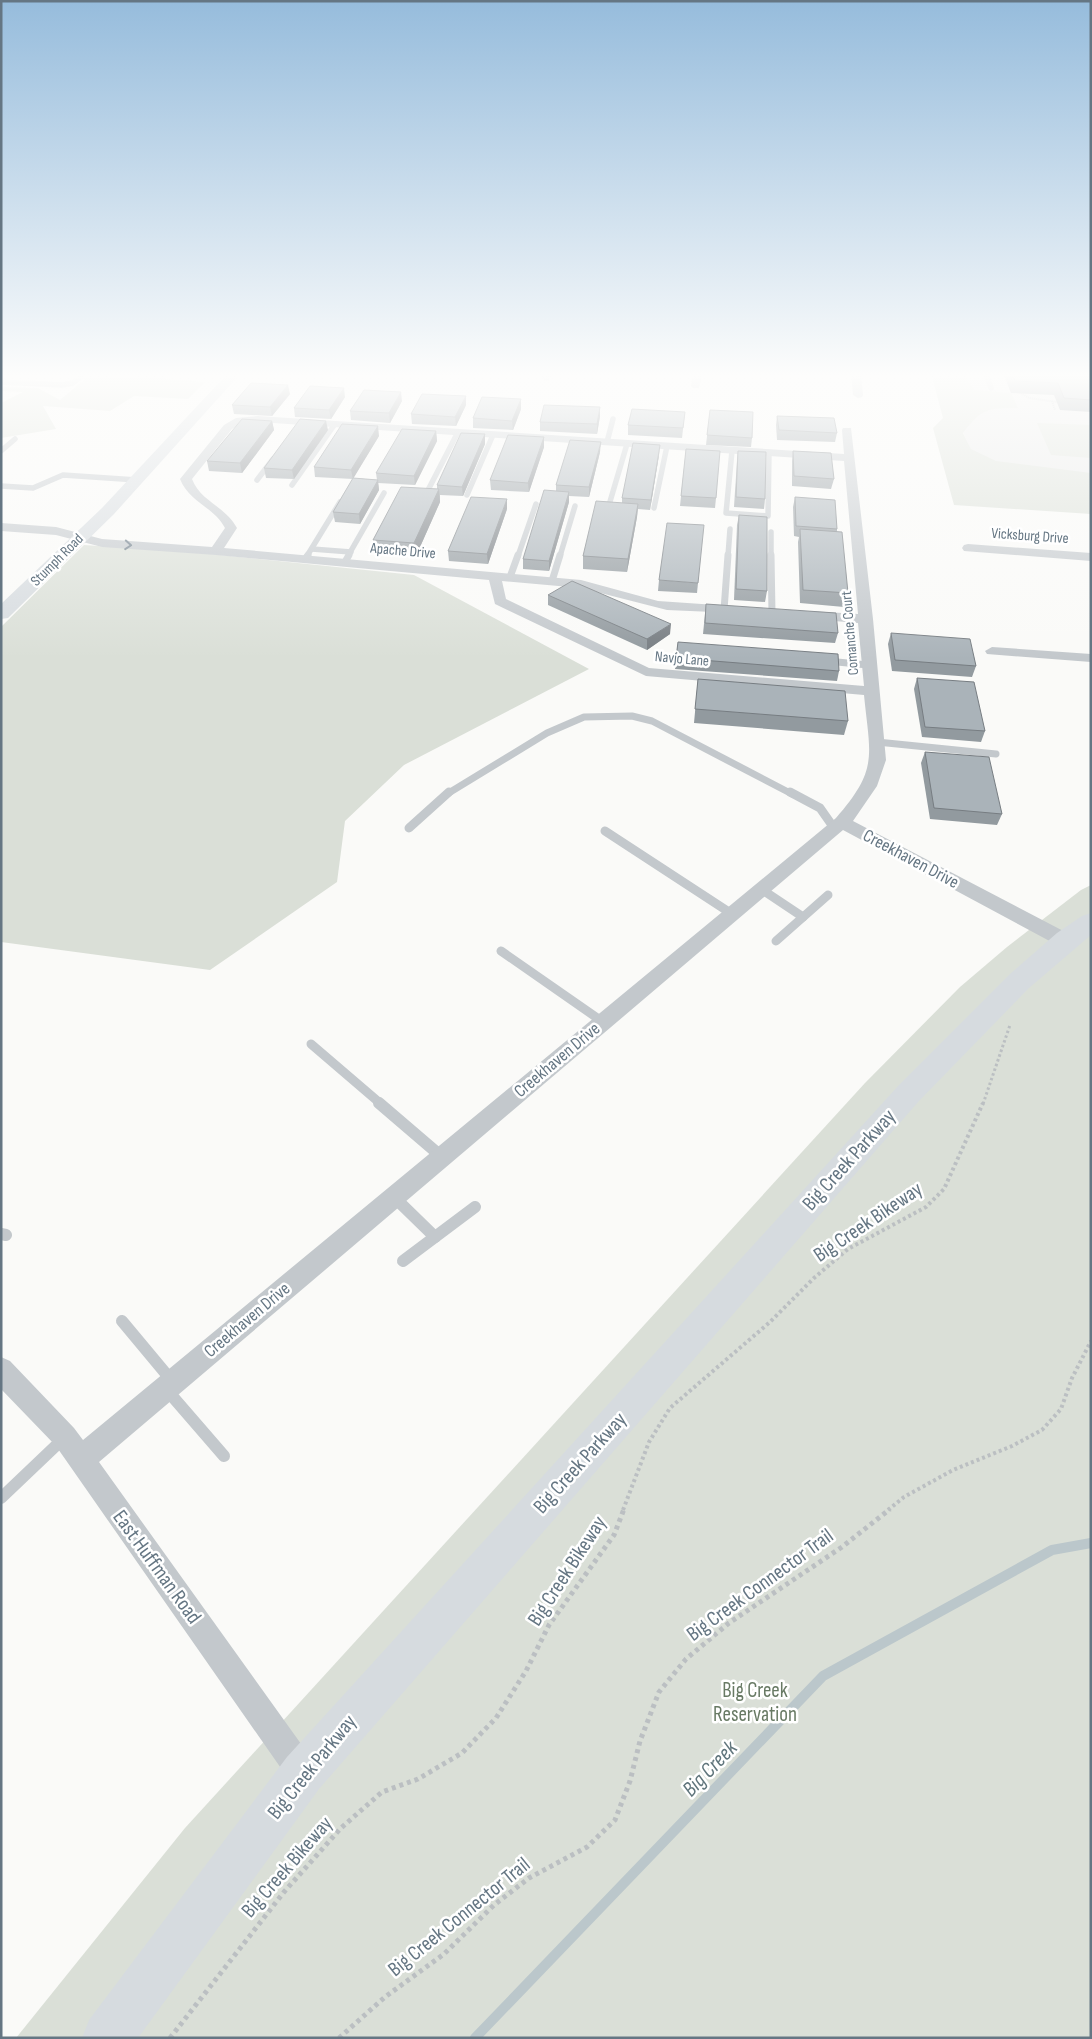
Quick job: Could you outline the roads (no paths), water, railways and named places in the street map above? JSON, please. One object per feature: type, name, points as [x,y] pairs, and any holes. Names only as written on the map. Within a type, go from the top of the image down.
[{"type":"street","name":"Stumph Road","points":[[1,614],[108,511],[148,468]]},
{"type":"street","points":[[195,468],[186,479],[187,486],[195,496],[227,519],[231,528],[219,546]]},
{"type":"street","name":"Comanche Court","points":[[838,825],[864,796],[875,777],[878,760],[851,468]]},
{"type":"street","name":"Apache Drive","points":[[1,527],[56,531],[102,543],[219,546],[348,557],[495,576],[601,587],[635,600],[661,605],[743,611]]},
{"type":"street","points":[[1,536],[46,540],[80,537]]},
{"type":"street","name":"Vicksburg Drive","points":[[968,548],[1091,557]]},
{"type":"street","name":"Navjo Lane","points":[[495,576],[500,601],[646,672],[872,691]]},
{"type":"street","points":[[800,615],[866,619]]},
{"type":"street","points":[[992,651],[1091,658]]},
{"type":"street","name":"Creekhaven Drive","points":[[73,1448],[169,1386],[838,825],[1077,931]]},
{"type":"street","name":"Big Creek Parkway","points":[[107,2038],[303,1772],[909,1093],[1004,997],[1077,931]]},
{"type":"street","name":"East Huffman Road","points":[[1,1370],[73,1448],[303,1772]]},
{"type":"lane","points":[[257,480],[266,468]]},
{"type":"lane","points":[[292,485],[304,468]]},
{"type":"lane","points":[[427,492],[439,468]]},
{"type":"lane","points":[[467,495],[479,468]]},
{"type":"lane","points":[[609,505],[620,468]]},
{"type":"lane","points":[[654,508],[662,468]]},
{"type":"lane","points":[[730,468],[726,513],[768,516],[769,468]]},
{"type":"lane","points":[[1,486],[34,488],[63,475],[137,480]]},
{"type":"lane","points":[[348,557],[384,493]]},
{"type":"lane","points":[[308,554],[342,498]]},
{"type":"lane","points":[[510,577],[536,504]]},
{"type":"lane","points":[[552,581],[575,506]]},
{"type":"lane","points":[[724,610],[730,529]]},
{"type":"lane","points":[[771,532],[772,613]]},
{"type":"lane","points":[[820,660],[868,664]]},
{"type":"lane","points":[[409,828],[447,794],[547,733],[584,717],[608,715],[632,716],[652,721],[820,808],[838,825]]},
{"type":"lane","points":[[877,742],[996,754]]},
{"type":"lane","points":[[605,831],[732,914]]},
{"type":"lane","points":[[761,889],[802,917]]},
{"type":"lane","points":[[776,941],[828,895]]},
{"type":"lane","points":[[501,951],[603,1022]]},
{"type":"lane","points":[[311,1044],[442,1157]]},
{"type":"lane","points":[[394,1197],[435,1237]]},
{"type":"lane","points":[[403,1261],[475,1207]]},
{"type":"lane","points":[[122,1321],[169,1386],[224,1456]]},
{"type":"lane","points":[[1,1498],[73,1448]]},
{"type":"waterway","name":"Big Creek","points":[[475,2038],[823,1676],[1052,1550],[1091,1543]]},
{"type":"park label","name":"Big Creek Reservation","points":[[755,1702]]}]
